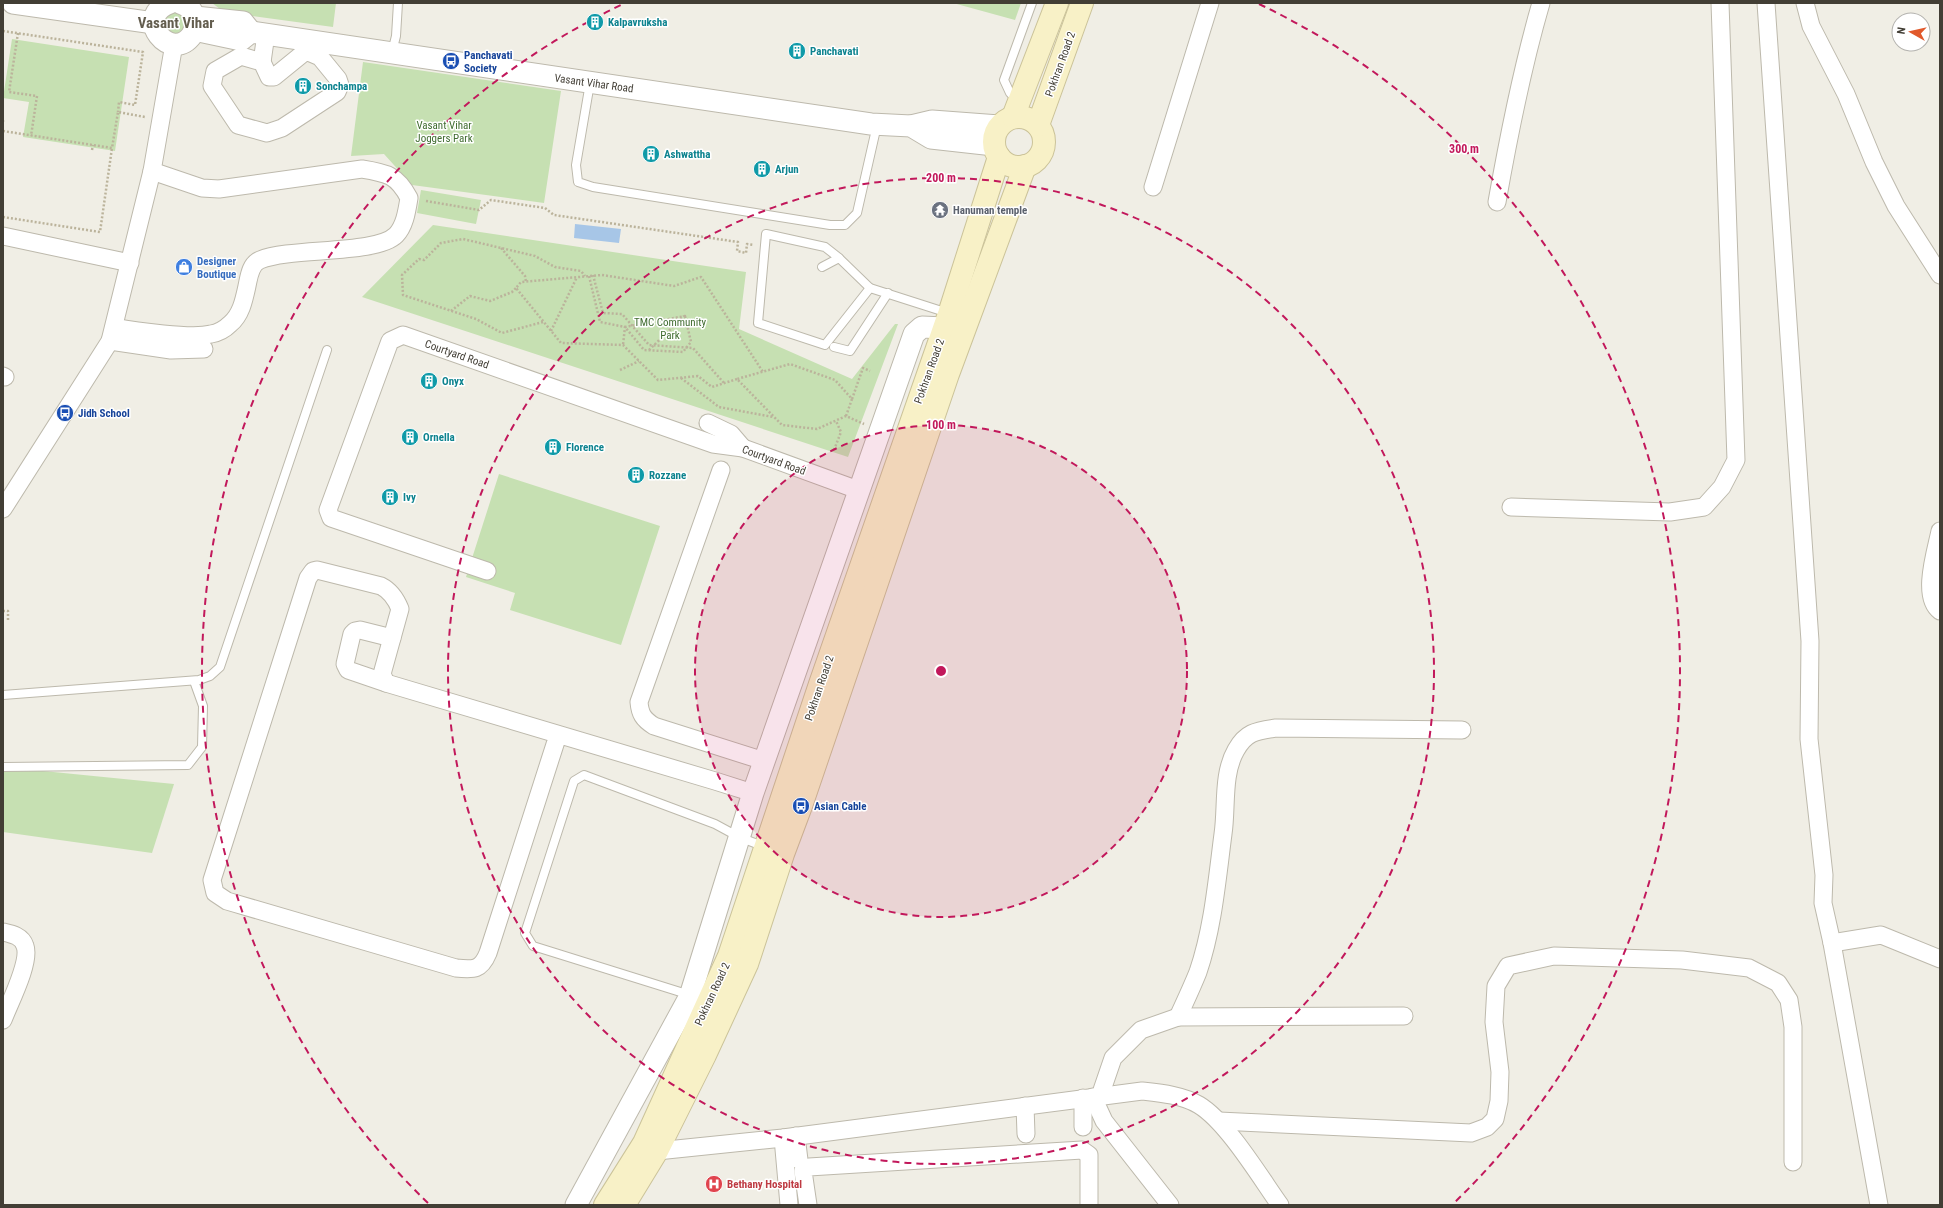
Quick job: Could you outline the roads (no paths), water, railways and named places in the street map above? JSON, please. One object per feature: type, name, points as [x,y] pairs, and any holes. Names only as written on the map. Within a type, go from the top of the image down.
[{"type":"main road","name":"Pokhran Road 2","points":[[624,1205],[651,1147],[774,850],[947,321],[1005,129],[1056,3]]},
{"type":"main road","name":"Pokhran Road 2","points":[[1038,125],[1082,3]]},
{"type":"main road","points":[[1026,117],[1038,125],[1042,129],[1045,139],[1039,158],[1031,164],[1025,166],[1012,166],[1003,162],[1005,129],[1026,117]]},
{"type":"main road","name":"Pokhran Road 2","points":[[774,850],[801,806],[948,374],[1025,166]]},
{"type":"main road","name":"Pokhran Road 2","points":[[606,1205],[651,1147]]},
{"type":"street","points":[[13,3],[154,23]]},
{"type":"street","points":[[170,3],[159,10],[154,23],[157,34],[169,43],[186,40],[190,17],[243,22],[259,33],[262,62],[268,77],[274,77],[306,51],[320,57],[340,82],[339,89],[309,112],[282,128],[267,133],[238,125],[212,86],[214,74],[226,64],[241,56],[262,62]]},
{"type":"street","points":[[1153,187],[1210,3]]},
{"type":"street","points":[[1497,202],[1509,133],[1525,56],[1541,3]]},
{"type":"street","points":[[1511,507],[1670,512],[1704,507],[1722,487],[1736,460],[1720,3]]},
{"type":"street","points":[[1766,3],[1810,641],[1809,740],[1824,875],[1823,903],[1832,943],[1879,1205]]},
{"type":"street","points":[[1804,3],[1812,26],[1846,94],[1874,162],[1896,206],[1940,275]]},
{"type":"street","name":"Vasant Vihar Road","points":[[259,33],[877,124],[911,126],[931,138],[1005,129]]},
{"type":"street","points":[[151,161],[152,118],[169,43]]},
{"type":"street","points":[[6,494],[100,340],[124,263],[151,161],[169,43]]},
{"type":"street","points":[[112,334],[211,335],[231,324],[239,312],[250,272],[257,261],[276,256],[370,246],[388,240],[397,235],[404,222],[409,198],[404,188],[394,178],[385,173],[362,169],[219,189],[202,188],[151,161]]},
{"type":"street","points":[[3,236],[124,263]]},
{"type":"street","points":[[6,494],[112,334],[124,263]]},
{"type":"street","points":[[576,1205],[690,996],[764,761],[914,334],[922,327],[947,321]]},
{"type":"street","points":[[112,334],[171,350],[204,349]]},
{"type":"street","name":"Courtyard Road","points":[[487,571],[331,518],[328,510],[390,341],[403,335],[713,444],[743,448],[858,490]]},
{"type":"street","points":[[708,423],[730,434],[743,448]]},
{"type":"street","points":[[720,470],[640,702],[640,712],[646,721],[654,726],[764,761]]},
{"type":"street","points":[[1940,531],[1931,582],[1932,597],[1935,607],[1940,611]]},
{"type":"street","points":[[386,683],[382,674],[400,609],[388,590],[317,570],[310,574],[212,880],[215,893],[227,901],[456,968],[477,968],[484,963],[488,953],[558,735]]},
{"type":"street","points":[[392,638],[360,630],[355,631],[352,634],[345,664],[348,670],[386,683],[715,781],[753,794]]},
{"type":"street","points":[[1178,1017],[1198,972],[1211,922],[1225,821],[1228,776],[1235,752],[1244,738],[1258,730],[1276,728],[1462,730]]},
{"type":"street","points":[[3,932],[15,934],[22,940],[26,947],[26,960],[3,1020]]},
{"type":"street","points":[[1832,943],[1881,935],[1940,959]]},
{"type":"street","points":[[1219,1121],[1472,1133],[1487,1127],[1495,1118],[1499,1100],[1500,1072],[1494,1022],[1496,986],[1508,966],[1554,956],[1682,960],[1749,968],[1778,983],[1789,1000],[1792,1028],[1792,1162]]},
{"type":"street","points":[[1083,1127],[1092,1097],[1113,1058],[1118,1052],[1141,1030],[1178,1017],[1404,1016]]},
{"type":"street","points":[[651,1147],[784,1138],[1142,1091],[1170,1095],[1198,1104],[1219,1121],[1280,1205]]},
{"type":"street","points":[[1092,1097],[1107,1125],[1170,1205]]},
{"type":"street","points":[[1025,1106],[1026,1134]]},
{"type":"street","points":[[784,1138],[799,1160]]},
{"type":"street","points":[[780,1205],[784,1138]]},
{"type":"street","points":[[784,1138],[789,1205]]},
{"type":"street","points":[[808,1205],[804,1171],[808,1166],[1082,1150],[1089,1155],[1089,1205]]},
{"type":"lane","points":[[392,52],[396,36],[398,3]]},
{"type":"lane","points":[[1005,129],[1010,93],[1004,80],[1032,3]]},
{"type":"lane","points":[[590,82],[576,165],[578,182],[593,187],[830,225],[845,225],[857,213],[877,124]]},
{"type":"lane","points":[[870,288],[825,346],[758,323],[766,234],[825,247],[839,258],[870,288],[888,293],[947,321]]},
{"type":"lane","points":[[822,267],[839,258]]},
{"type":"lane","points":[[834,347],[850,351],[888,293]]},
{"type":"lane","points":[[3,695],[194,681],[210,676],[220,667],[327,350]]},
{"type":"lane","points":[[3,767],[188,765],[202,747],[203,706],[194,681]]},
{"type":"lane","points":[[690,996],[533,946],[525,932],[574,781],[584,775],[715,824],[739,837],[774,850]]},
{"type":"water","points":[[575,224],[621,229],[619,243],[574,238]]},
{"type":"place","name":"Kalpavruksha","points":[[595,22]]},
{"type":"place","name":"Panchavati","points":[[797,51]]},
{"type":"place","name":"Panchavati Society","points":[[451,61]]},
{"type":"place","name":"Sonchampa","points":[[303,86]]},
{"type":"place","name":"Ashwattha","points":[[651,154]]},
{"type":"place","name":"Arjun","points":[[762,169]]},
{"type":"place","name":"Hanuman temple","points":[[940,210]]},
{"type":"place","name":"Designer Boutique","points":[[184,267]]},
{"type":"place","name":"Onyx","points":[[429,381]]},
{"type":"place","name":"Jidh School","points":[[65,413]]},
{"type":"place","name":"Ornella","points":[[410,437]]},
{"type":"place","name":"Florence","points":[[553,447]]},
{"type":"place","name":"Rozzane","points":[[636,475]]},
{"type":"place","name":"Ivy","points":[[390,497]]},
{"type":"place","name":"Asian Cable","points":[[801,806]]},
{"type":"place","name":"Bethany Hospital","points":[[714,1184]]},
{"type":"district","name":"Vasant Vihar","points":[[176,23]]},
{"type":"park label","name":"Vasant Vihar Joggers Park","points":[[444,131]]},
{"type":"park label","name":"TMC Community Park","points":[[670,328]]}]
